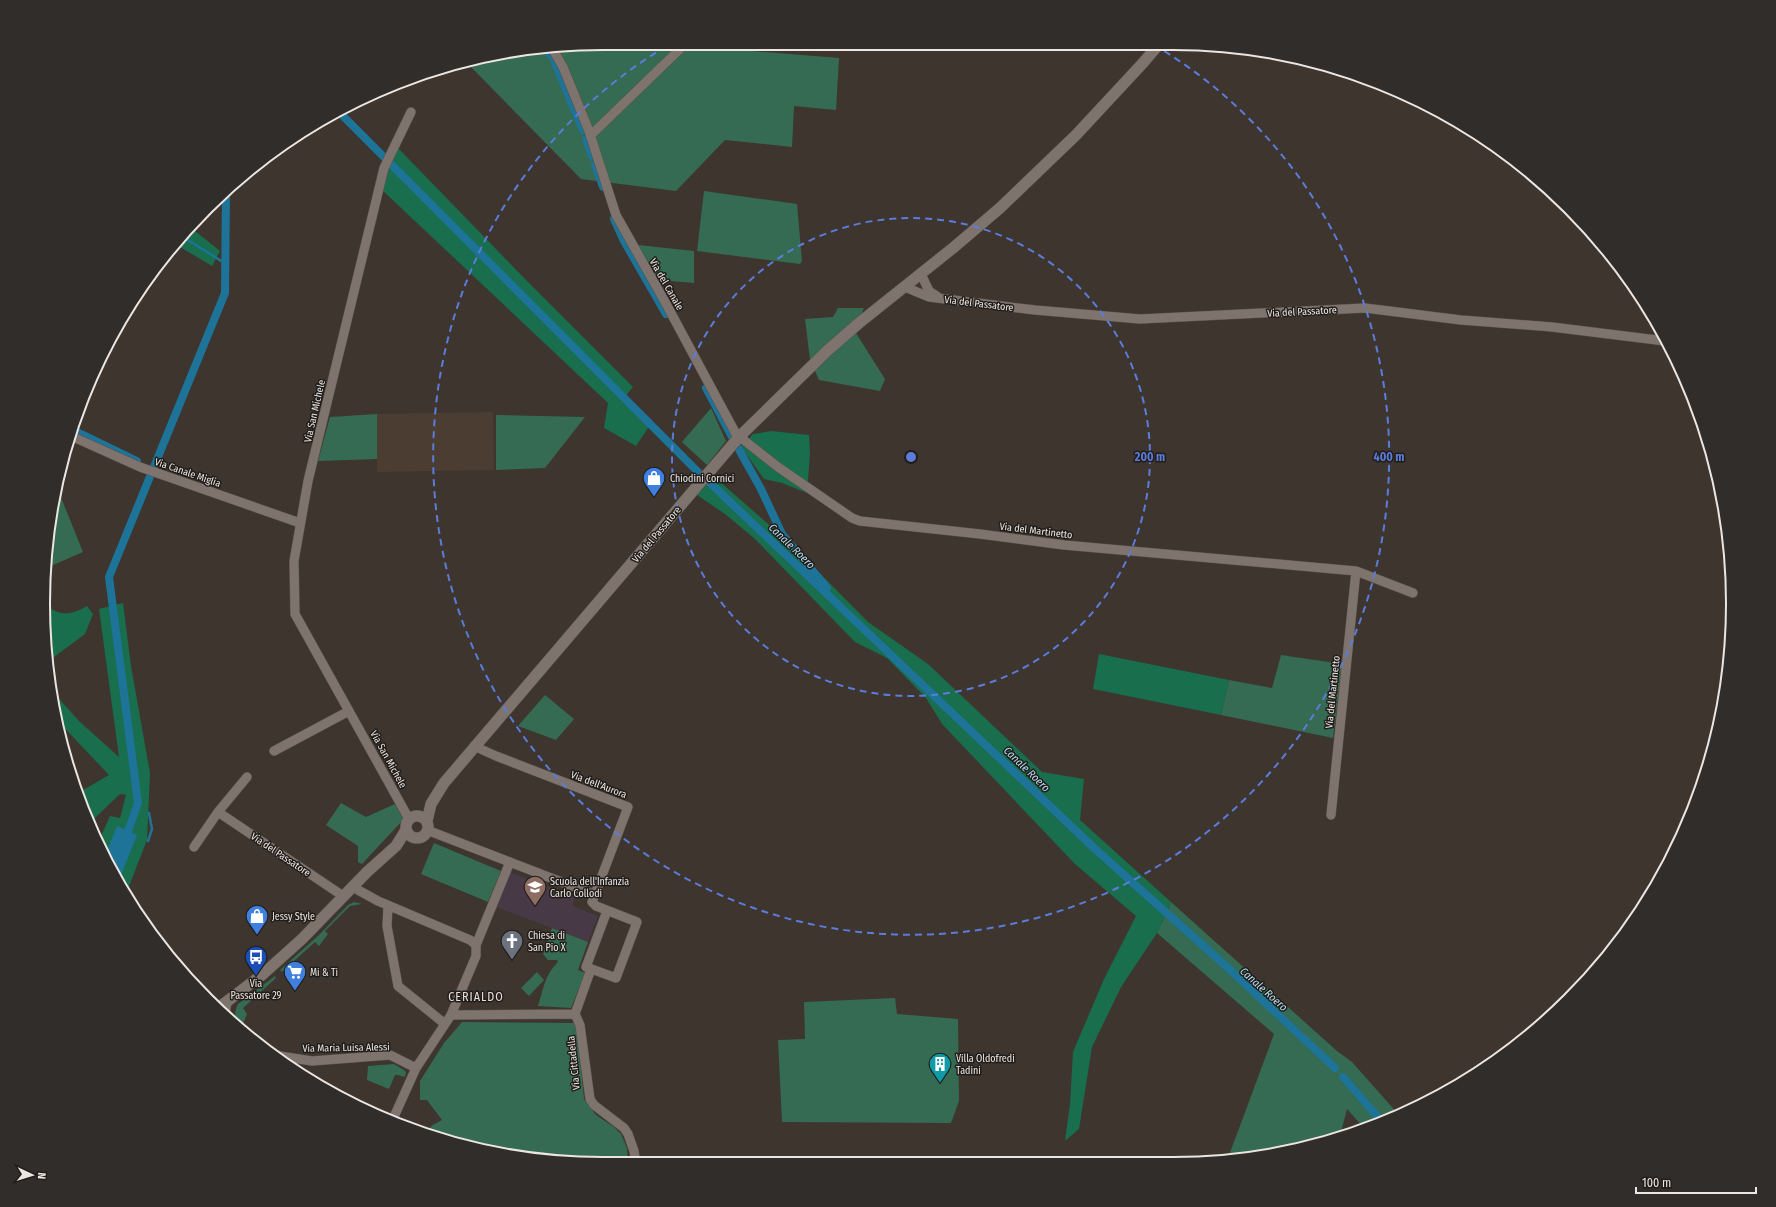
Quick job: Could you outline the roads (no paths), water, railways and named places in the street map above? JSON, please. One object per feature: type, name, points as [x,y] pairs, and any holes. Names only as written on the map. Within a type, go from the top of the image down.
[{"type":"street","points":[[590,136],[679,50]]},
{"type":"street","name":"Via del Passatore","points":[[223,1005],[281,958],[353,886],[396,846],[411,825],[431,804],[444,782],[474,746],[739,437],[827,351],[858,323],[905,287],[994,213],[1076,136],[1154,50]]},
{"type":"street","name":"Via del Canale","points":[[554,52],[563,68],[590,136],[616,215],[739,437]]},
{"type":"street","name":"Via San Michele","points":[[411,112],[388,160],[308,480],[294,561],[295,614],[411,825]]},
{"type":"street","name":"Via del Passatore","points":[[921,274],[929,290],[939,298]]},
{"type":"street","name":"Via del Passatore","points":[[905,287],[929,297],[1035,310],[1140,319],[1365,308],[1461,320],[1552,327],[1659,340]]},
{"type":"street","name":"Via del Martinetto","points":[[739,437],[778,467],[852,518],[860,521],[1064,545],[1356,571],[1413,593]]},
{"type":"street","name":"Via Canale Miglia","points":[[75,438],[152,471],[300,522]]},
{"type":"street","name":"Via del Martinetto","points":[[1331,816],[1356,571]]},
{"type":"street","points":[[274,751],[349,711]]},
{"type":"street","name":"Via dell'Aurora","points":[[474,746],[628,808],[594,895]]},
{"type":"street","points":[[194,847],[218,812],[247,777]]},
{"type":"street","name":"Via del Passatore","points":[[427,825],[431,804]]},
{"type":"street","name":"Via del Passatore","points":[[218,812],[343,896]]},
{"type":"street","points":[[427,825],[424,835],[417,838],[411,825],[422,816],[432,832],[594,895],[592,902],[596,906],[637,922],[616,978],[586,967],[607,911]]},
{"type":"street","points":[[394,1116],[416,1068],[451,1015],[476,956],[476,945],[510,862]]},
{"type":"street","points":[[353,886],[388,906],[473,941],[476,945]]},
{"type":"street","points":[[388,906],[387,926],[398,986],[445,1024]]},
{"type":"street","points":[[451,1015],[575,1014],[591,969]]},
{"type":"street","points":[[226,1008],[227,1002]]},
{"type":"street","name":"Via Cittadella","points":[[575,1014],[580,1025],[590,1100],[594,1105],[624,1128],[628,1134],[635,1157]]},
{"type":"street","name":"Via Maria Luisa Alessi","points":[[286,1057],[312,1061],[390,1055],[416,1068]]},
{"type":"water","points":[[117,826],[137,835],[121,875],[108,849]]},
{"type":"waterway","points":[[549,53],[552,57]]},
{"type":"waterway","points":[[555,63],[583,130]]},
{"type":"waterway","points":[[343,116],[699,473]]},
{"type":"waterway","points":[[586,139],[592,156]]},
{"type":"waterway","points":[[595,165],[603,187]]},
{"type":"waterway","points":[[128,831],[138,803],[109,577],[225,293],[226,199]]},
{"type":"waterway","points":[[614,219],[624,241],[666,314]]},
{"type":"waterway","points":[[187,239],[226,264]]},
{"type":"waterway","points":[[706,388],[732,437]]},
{"type":"waterway","points":[[77,432],[137,461]]},
{"type":"waterway","points":[[737,446],[761,489],[782,534],[827,588]]},
{"type":"waterway","name":"Canale Roero","points":[[708,481],[1094,848],[1227,967],[1335,1068]]},
{"type":"waterway","points":[[148,841],[152,829],[149,813]]},
{"type":"waterway","name":"Canale Roero","points":[[1343,1077],[1378,1117]]},
{"type":"place","name":"Chiodini Cornici","points":[[654,498]]},
{"type":"place","name":"Scuola dell'Infanzia Carlo Collodi","points":[[535,906]]},
{"type":"place","name":"Jessy Style","points":[[257,936]]},
{"type":"place","name":"Chiesa di San Pio X","points":[[512,960]]},
{"type":"place","name":"Via Passatore 29","points":[[256,976]]},
{"type":"place","name":"Mi & Ti","points":[[295,992]]},
{"type":"place","name":"Villa Oldofredi Tadini","points":[[940,1084]]},
{"type":"district","name":"CERIALDO","points":[[476,997]]}]
